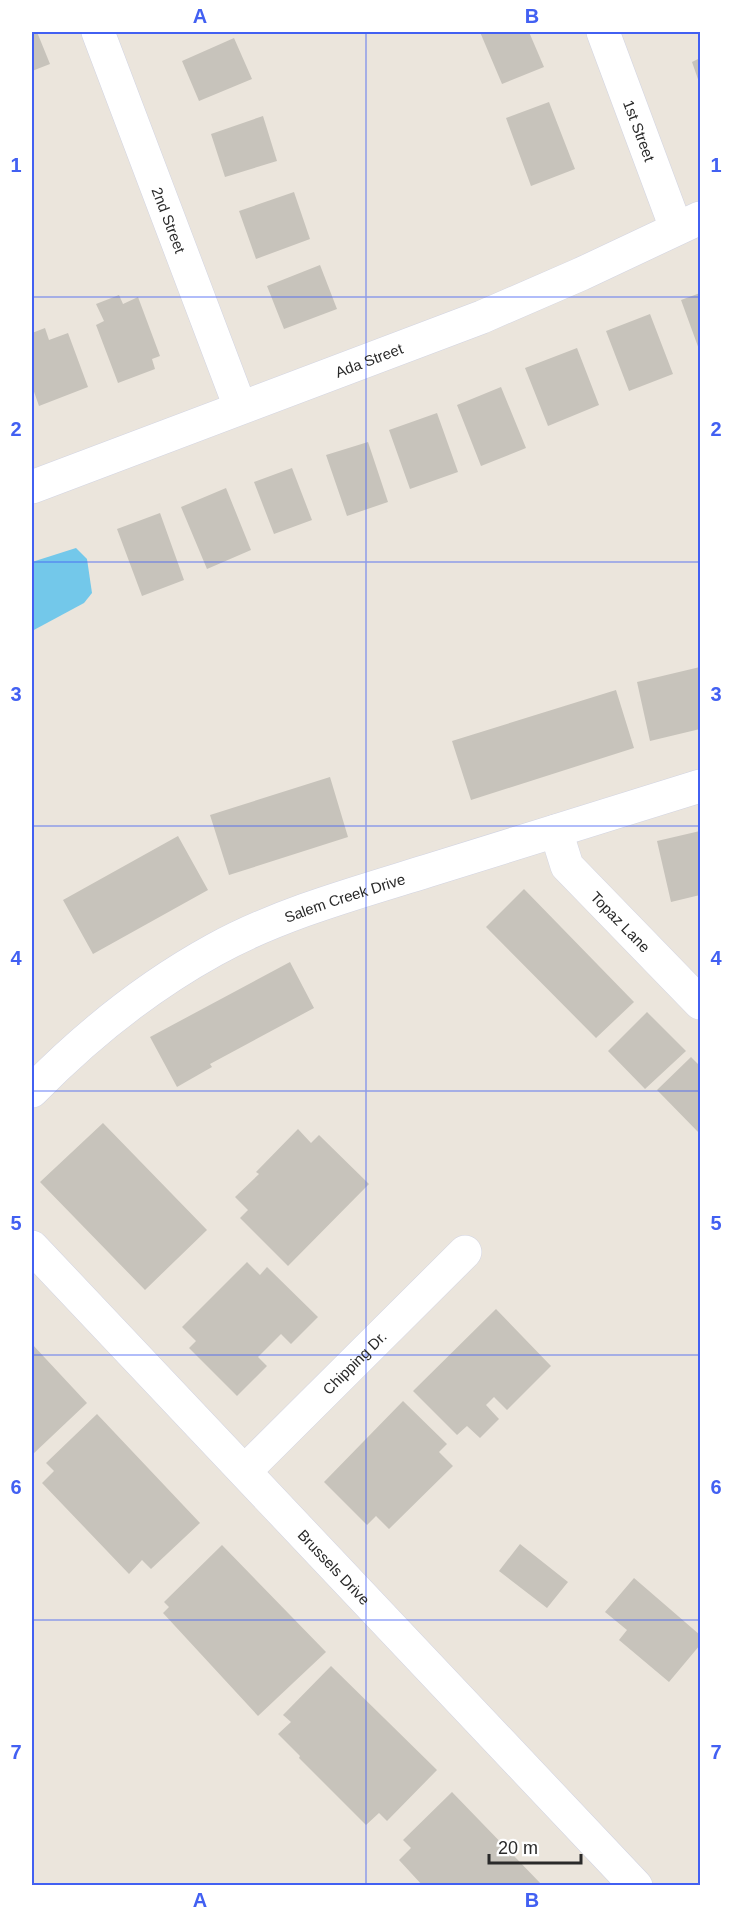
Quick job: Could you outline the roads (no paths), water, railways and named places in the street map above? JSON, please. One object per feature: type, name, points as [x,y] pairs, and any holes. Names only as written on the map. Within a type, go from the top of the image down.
[{"type":"street","name":"2nd Street","points":[[98,32],[240,407]]},
{"type":"street","name":"1st Street","points":[[603,32],[688,223]]},
{"type":"street","name":"Ada Street","points":[[32,487],[482,318],[688,223]]},
{"type":"street","name":"Salem Creek Drive","points":[[32,1091],[71,1052],[111,1018],[172,975],[215,949],[258,928],[363,891],[700,786]]},
{"type":"street","name":"Topaz Lane","points":[[556,831],[567,866],[700,1003]]},
{"type":"street","name":"Brussels Drive","points":[[32,1247],[636,1886]]},
{"type":"street","name":"Chipping Dr.","points":[[245,1472],[465,1252]]},
{"type":"water","points":[[76,548],[87,559],[92,593],[84,603],[32,631],[32,562]]}]
